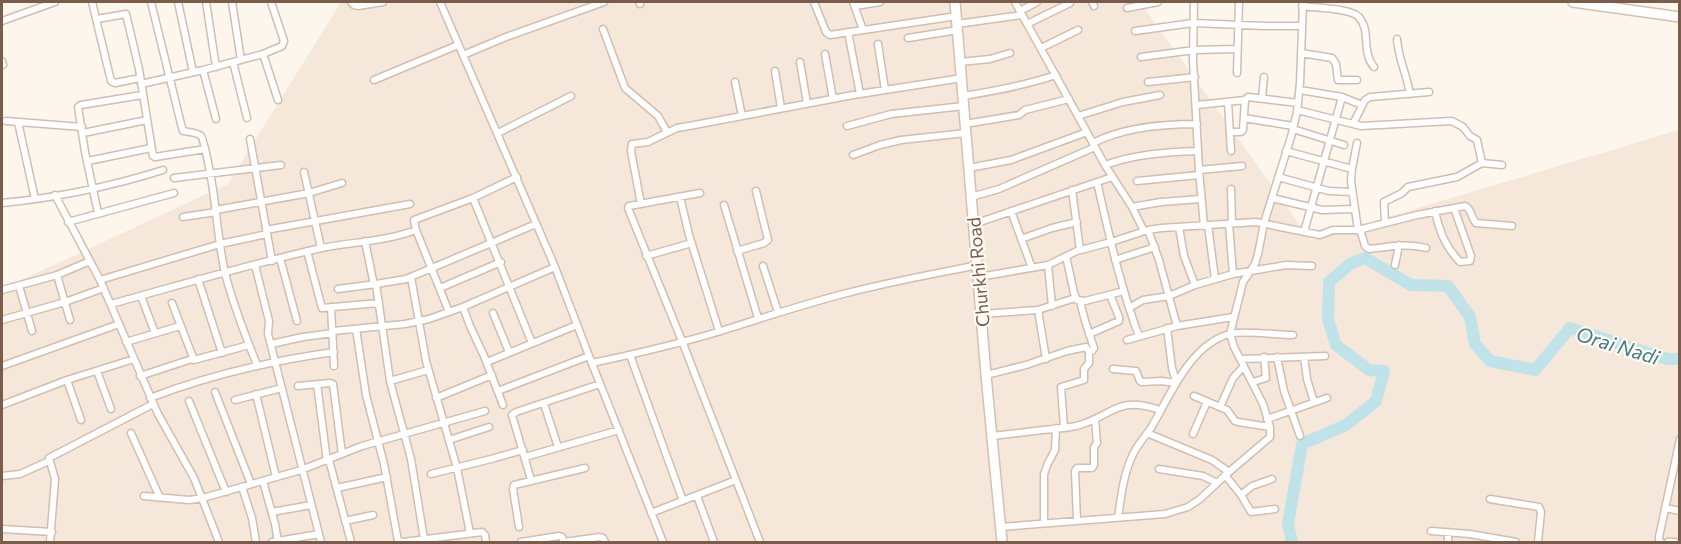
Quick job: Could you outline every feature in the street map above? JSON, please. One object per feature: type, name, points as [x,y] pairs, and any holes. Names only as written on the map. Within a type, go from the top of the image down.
[{"type":"street","points":[[2,21],[55,2]]},
{"type":"street","points":[[92,2],[111,81],[115,83],[169,78],[263,54],[284,45],[271,2]]},
{"type":"street","points":[[151,2],[182,128],[186,132],[201,136],[205,149],[225,272],[257,365]]},
{"type":"street","points":[[178,2],[194,72]]},
{"type":"street","points":[[206,2],[216,67]]},
{"type":"street","points":[[232,2],[241,60]]},
{"type":"street","points":[[351,2],[358,6],[383,2]]},
{"type":"street","points":[[440,2],[555,267],[663,543]]},
{"type":"street","points":[[463,55],[604,2]]},
{"type":"street","points":[[814,2],[830,35],[863,30],[957,23],[1021,13],[1036,2]]},
{"type":"street","points":[[863,30],[854,4],[880,2]]},
{"type":"street","name":"Churkhi Road","points":[[955,2],[1002,543]]},
{"type":"street","points":[[1015,2],[1105,165],[1155,247],[1177,326]]},
{"type":"street","points":[[1126,8],[1158,2]]},
{"type":"street","points":[[1194,2],[1201,200],[1215,279]]},
{"type":"street","points":[[1237,73],[1239,2]]},
{"type":"street","points":[[1573,2],[1680,17]]},
{"type":"street","points":[[1027,24],[1070,3]]},
{"type":"street","points":[[1001,527],[1179,511],[1200,499],[1268,441],[1271,433],[1268,419],[1230,334],[1243,282],[1258,254],[1264,223],[1293,128],[1299,90],[1303,4],[1351,12],[1360,18],[1366,33],[1368,56],[1374,67]]},
{"type":"street","points":[[97,19],[126,14],[151,148],[155,157],[205,149]]},
{"type":"street","points":[[908,38],[957,23]]},
{"type":"street","points":[[1135,31],[1193,23],[1301,26]]},
{"type":"street","points":[[603,29],[625,88],[658,116],[667,132]]},
{"type":"street","points":[[1041,48],[1078,30]]},
{"type":"street","points":[[848,32],[860,94]]},
{"type":"street","points":[[1397,39],[1410,94]]},
{"type":"street","points":[[878,44],[885,90]]},
{"type":"street","points":[[374,80],[458,45]]},
{"type":"street","points":[[1141,57],[1194,50],[1237,49]]},
{"type":"street","points":[[960,62],[990,59],[1010,53]]},
{"type":"street","points":[[1301,53],[1332,58],[1336,64],[1338,80],[1357,80]]},
{"type":"street","points":[[263,54],[279,100]]},
{"type":"street","points":[[825,54],[833,99]]},
{"type":"street","points":[[233,62],[247,118]]},
{"type":"street","points":[[800,62],[807,103]]},
{"type":"street","points":[[203,70],[216,120]]},
{"type":"street","points":[[775,71],[781,108]]},
{"type":"street","points":[[847,126],[891,114],[964,101],[1056,75]]},
{"type":"street","points":[[1148,82],[1195,77]]},
{"type":"street","points":[[1262,98],[1264,77]]},
{"type":"street","points":[[641,204],[630,147],[632,144],[648,142],[677,128],[807,103],[962,78]]},
{"type":"street","points":[[735,81],[742,116]]},
{"type":"street","points":[[1299,90],[1342,97],[1362,105]]},
{"type":"street","points":[[1353,124],[1365,100],[1370,97],[1429,92]]},
{"type":"street","points":[[1078,116],[1123,102],[1160,94]]},
{"type":"street","points":[[98,213],[78,109],[81,105],[142,95]]},
{"type":"street","points":[[498,134],[571,96]]},
{"type":"street","points":[[1197,105],[1245,100],[1248,97],[1297,106],[1335,119],[1369,126],[1452,121],[1477,140],[1482,163]]},
{"type":"street","points":[[1304,232],[1342,97]]},
{"type":"street","points":[[853,155],[901,140],[1019,116],[1024,110],[1069,99]]},
{"type":"street","points":[[1230,132],[1242,131],[1245,100]]},
{"type":"street","points":[[1228,102],[1231,151]]},
{"type":"street","points":[[1244,118],[1293,128],[1344,145]]},
{"type":"street","points":[[6,122],[82,130],[147,120]]},
{"type":"street","points":[[18,122],[34,199]]},
{"type":"street","points":[[971,196],[999,189],[1113,134],[1178,124],[1197,124]]},
{"type":"street","points":[[969,168],[1011,160],[1087,132]]},
{"type":"street","points":[[250,139],[272,261]]},
{"type":"street","points":[[1357,143],[1352,169],[1352,192],[1354,209],[1365,246],[1369,249],[1399,245],[1415,245],[1425,248]]},
{"type":"street","points":[[88,161],[151,148]]},
{"type":"street","points":[[1105,165],[1145,154],[1198,151]]},
{"type":"street","points":[[1287,151],[1352,169]]},
{"type":"street","points":[[1385,222],[1386,200],[1413,185],[1446,181],[1482,163],[1502,165]]},
{"type":"street","points":[[174,178],[281,165]]},
{"type":"street","points":[[1137,182],[1242,166]]},
{"type":"street","points":[[2,203],[55,195],[133,179],[163,170]]},
{"type":"street","points":[[304,172],[321,248]]},
{"type":"street","points":[[448,312],[414,220],[473,198],[517,177]]},
{"type":"street","points":[[974,224],[1112,177]]},
{"type":"street","points":[[1278,177],[1316,188],[1352,192]]},
{"type":"street","points":[[1097,182],[1115,260],[1139,336]]},
{"type":"street","points":[[183,217],[309,194],[342,183]]},
{"type":"street","points":[[1231,189],[1233,274]]},
{"type":"street","points":[[1072,190],[1080,250]]},
{"type":"street","points":[[737,251],[768,240],[756,191]]},
{"type":"street","points":[[68,222],[174,193]]},
{"type":"street","points":[[700,193],[628,208],[760,543]]},
{"type":"street","points":[[55,195],[104,288],[151,401],[184,458],[219,543]]},
{"type":"street","points":[[680,197],[719,331]]},
{"type":"street","points":[[473,198],[501,262],[532,343]]},
{"type":"street","points":[[1272,198],[1330,211],[1354,209]]},
{"type":"street","points":[[1132,207],[1161,202],[1201,200]]},
{"type":"street","points":[[100,280],[266,232],[410,204]]},
{"type":"street","points":[[724,204],[758,318]]},
{"type":"street","points":[[979,277],[1048,265],[1080,250],[1146,230],[1264,223],[1320,235],[1333,230],[1359,229],[1435,211],[1467,207],[1476,223],[1512,226]]},
{"type":"street","points":[[1435,211],[1445,243],[1460,262],[1468,262],[1471,256],[1454,208]]},
{"type":"street","points":[[1011,211],[1032,268]]},
{"type":"street","points":[[1021,239],[1077,222]]},
{"type":"street","points":[[338,289],[411,277],[536,224]]},
{"type":"street","points":[[1179,227],[1184,256],[1195,285]]},
{"type":"street","points":[[111,304],[307,251],[398,236],[416,230]]},
{"type":"street","points":[[365,241],[379,303],[390,381],[414,474],[424,539]]},
{"type":"street","points":[[646,256],[692,243]]},
{"type":"street","points":[[1395,265],[1399,245]]},
{"type":"street","points":[[1115,260],[1155,247]]},
{"type":"street","points":[[307,251],[322,308],[379,303]]},
{"type":"street","points":[[1066,256],[1094,348],[1089,352]]},
{"type":"street","points":[[280,258],[297,321]]},
{"type":"street","points":[[2,290],[57,275],[90,261]]},
{"type":"street","points":[[440,288],[501,262]]},
{"type":"street","points":[[255,265],[269,321],[268,331],[275,361],[321,543]]},
{"type":"street","points":[[498,391],[590,360],[630,355],[864,289],[978,265]]},
{"type":"street","points":[[1048,265],[1052,306]]},
{"type":"street","points":[[1089,334],[1117,322],[1119,317],[1151,298],[1169,296],[1195,285],[1251,270],[1286,265],[1312,266]]},
{"type":"street","points":[[763,266],[778,312]]},
{"type":"street","points":[[271,344],[356,328],[418,322],[463,307],[555,267]]},
{"type":"street","points":[[57,275],[70,320]]},
{"type":"street","points":[[411,277],[428,369],[457,468],[470,533]]},
{"type":"street","points":[[198,279],[222,353]]},
{"type":"street","points":[[19,286],[32,332]]},
{"type":"street","points":[[2,320],[104,288]]},
{"type":"street","points":[[981,315],[1038,310],[1078,299],[1124,291]]},
{"type":"street","points":[[1110,295],[1119,317]]},
{"type":"street","points":[[141,296],[155,333]]},
{"type":"street","points":[[172,303],[192,359]]},
{"type":"street","points":[[331,307],[334,366]]},
{"type":"street","points":[[463,307],[503,405]]},
{"type":"street","points":[[1038,310],[1046,359]]},
{"type":"street","points":[[493,313],[510,352]]},
{"type":"street","points":[[1127,340],[1167,328],[1233,317]]},
{"type":"street","points":[[2,366],[119,324]]},
{"type":"street","points":[[487,362],[577,325]]},
{"type":"street","points":[[126,342],[180,326]]},
{"type":"street","points":[[356,328],[364,386],[387,477],[397,538],[403,542],[484,533],[486,543]]},
{"type":"street","points":[[1167,328],[1176,382]]},
{"type":"street","points":[[1118,517],[1131,458],[1176,382],[1209,345],[1230,334],[1293,335]]},
{"type":"street","points":[[140,376],[192,359],[196,361],[249,345]]},
{"type":"street","points":[[986,375],[1084,347],[1089,352],[1089,363],[1084,369],[1084,380],[1061,387],[1060,428],[1055,450],[1047,463],[1044,474],[1044,523]]},
{"type":"street","points":[[2,476],[20,474],[49,461],[51,456],[151,401],[201,380],[275,361],[334,352]]},
{"type":"street","points":[[630,355],[683,501]]},
{"type":"street","points":[[1241,359],[1324,356]]},
{"type":"street","points":[[1253,382],[1266,378],[1264,357]]},
{"type":"street","points":[[1277,357],[1290,410],[1300,436]]},
{"type":"street","points":[[1304,357],[1307,379],[1314,402]]},
{"type":"street","points":[[2,405],[67,380],[134,359]]},
{"type":"street","points":[[1220,407],[1233,378],[1244,366]]},
{"type":"street","points":[[390,381],[428,369]]},
{"type":"street","points":[[1113,369],[1136,371],[1140,381],[1143,382],[1176,382]]},
{"type":"street","points":[[97,371],[111,408]]},
{"type":"street","points":[[436,398],[492,375]]},
{"type":"street","points":[[67,380],[81,420]]},
{"type":"street","points":[[298,387],[331,383],[334,386],[342,454]]},
{"type":"street","points":[[317,384],[328,460],[351,543]]},
{"type":"street","points":[[531,480],[512,415],[600,384]]},
{"type":"street","points":[[235,400],[282,388]]},
{"type":"street","points":[[215,392],[251,484]]},
{"type":"street","points":[[256,394],[276,477]]},
{"type":"street","points":[[1194,396],[1230,412],[1233,419],[1238,422],[1270,427]]},
{"type":"street","points":[[1268,419],[1327,398]]},
{"type":"street","points":[[189,401],[226,492]]},
{"type":"street","points":[[1193,434],[1208,402]]},
{"type":"street","points":[[544,404],[558,447]]},
{"type":"street","points":[[992,436],[1074,426],[1125,405],[1148,406],[1160,410]]},
{"type":"street","points":[[144,496],[189,500],[202,498],[302,470],[362,446],[485,411]]},
{"type":"street","points":[[1077,520],[1075,471],[1077,468],[1092,468],[1094,465],[1095,419]]},
{"type":"street","points":[[449,440],[489,428]]},
{"type":"street","points":[[525,457],[619,430]]},
{"type":"street","points":[[131,433],[160,498]]},
{"type":"street","points":[[1147,433],[1212,460],[1227,474],[1251,512],[1275,509]]},
{"type":"street","points":[[1661,543],[1659,537],[1680,439]]},
{"type":"street","points":[[431,474],[523,450]]},
{"type":"street","points":[[49,461],[55,479],[50,543]]},
{"type":"street","points":[[519,527],[513,487],[531,480],[585,468]]},
{"type":"street","points":[[1159,469],[1203,476],[1217,483]]},
{"type":"street","points":[[337,488],[387,477]]},
{"type":"street","points":[[1241,495],[1252,486],[1272,479]]},
{"type":"street","points":[[651,513],[736,480]]},
{"type":"street","points":[[263,481],[272,512],[275,542],[319,534]]},
{"type":"street","points":[[242,487],[252,518],[256,543]]},
{"type":"street","points":[[697,496],[714,543]]},
{"type":"street","points":[[1490,499],[1539,507],[1541,512],[1538,543]]},
{"type":"street","points":[[272,512],[311,505]]},
{"type":"street","points":[[1665,508],[1680,511]]},
{"type":"street","points":[[345,521],[373,515]]},
{"type":"street","points":[[2,529],[52,532]]},
{"type":"street","points":[[1431,531],[1470,534],[1516,543]]},
{"type":"street","points":[[1448,532],[1448,543]]},
{"type":"street","points":[[521,543],[559,536],[562,537],[564,543],[600,537],[605,543]]},
{"type":"street","points":[[1668,543],[1675,543]]},
{"type":"shaded area","points":[[341,2],[1140,2],[1311,240],[1679,130],[1679,542],[2,542],[2,289],[228,184]]},
{"type":"waterway","name":"Orai Nadi","points":[[1292,542],[1288,524],[1302,444],[1346,425],[1376,401],[1384,371],[1369,370],[1336,345],[1328,319],[1329,282],[1350,264],[1365,258],[1411,285],[1448,286],[1470,317],[1475,344],[1490,361],[1535,370],[1570,328],[1667,359],[1680,359]]}]
